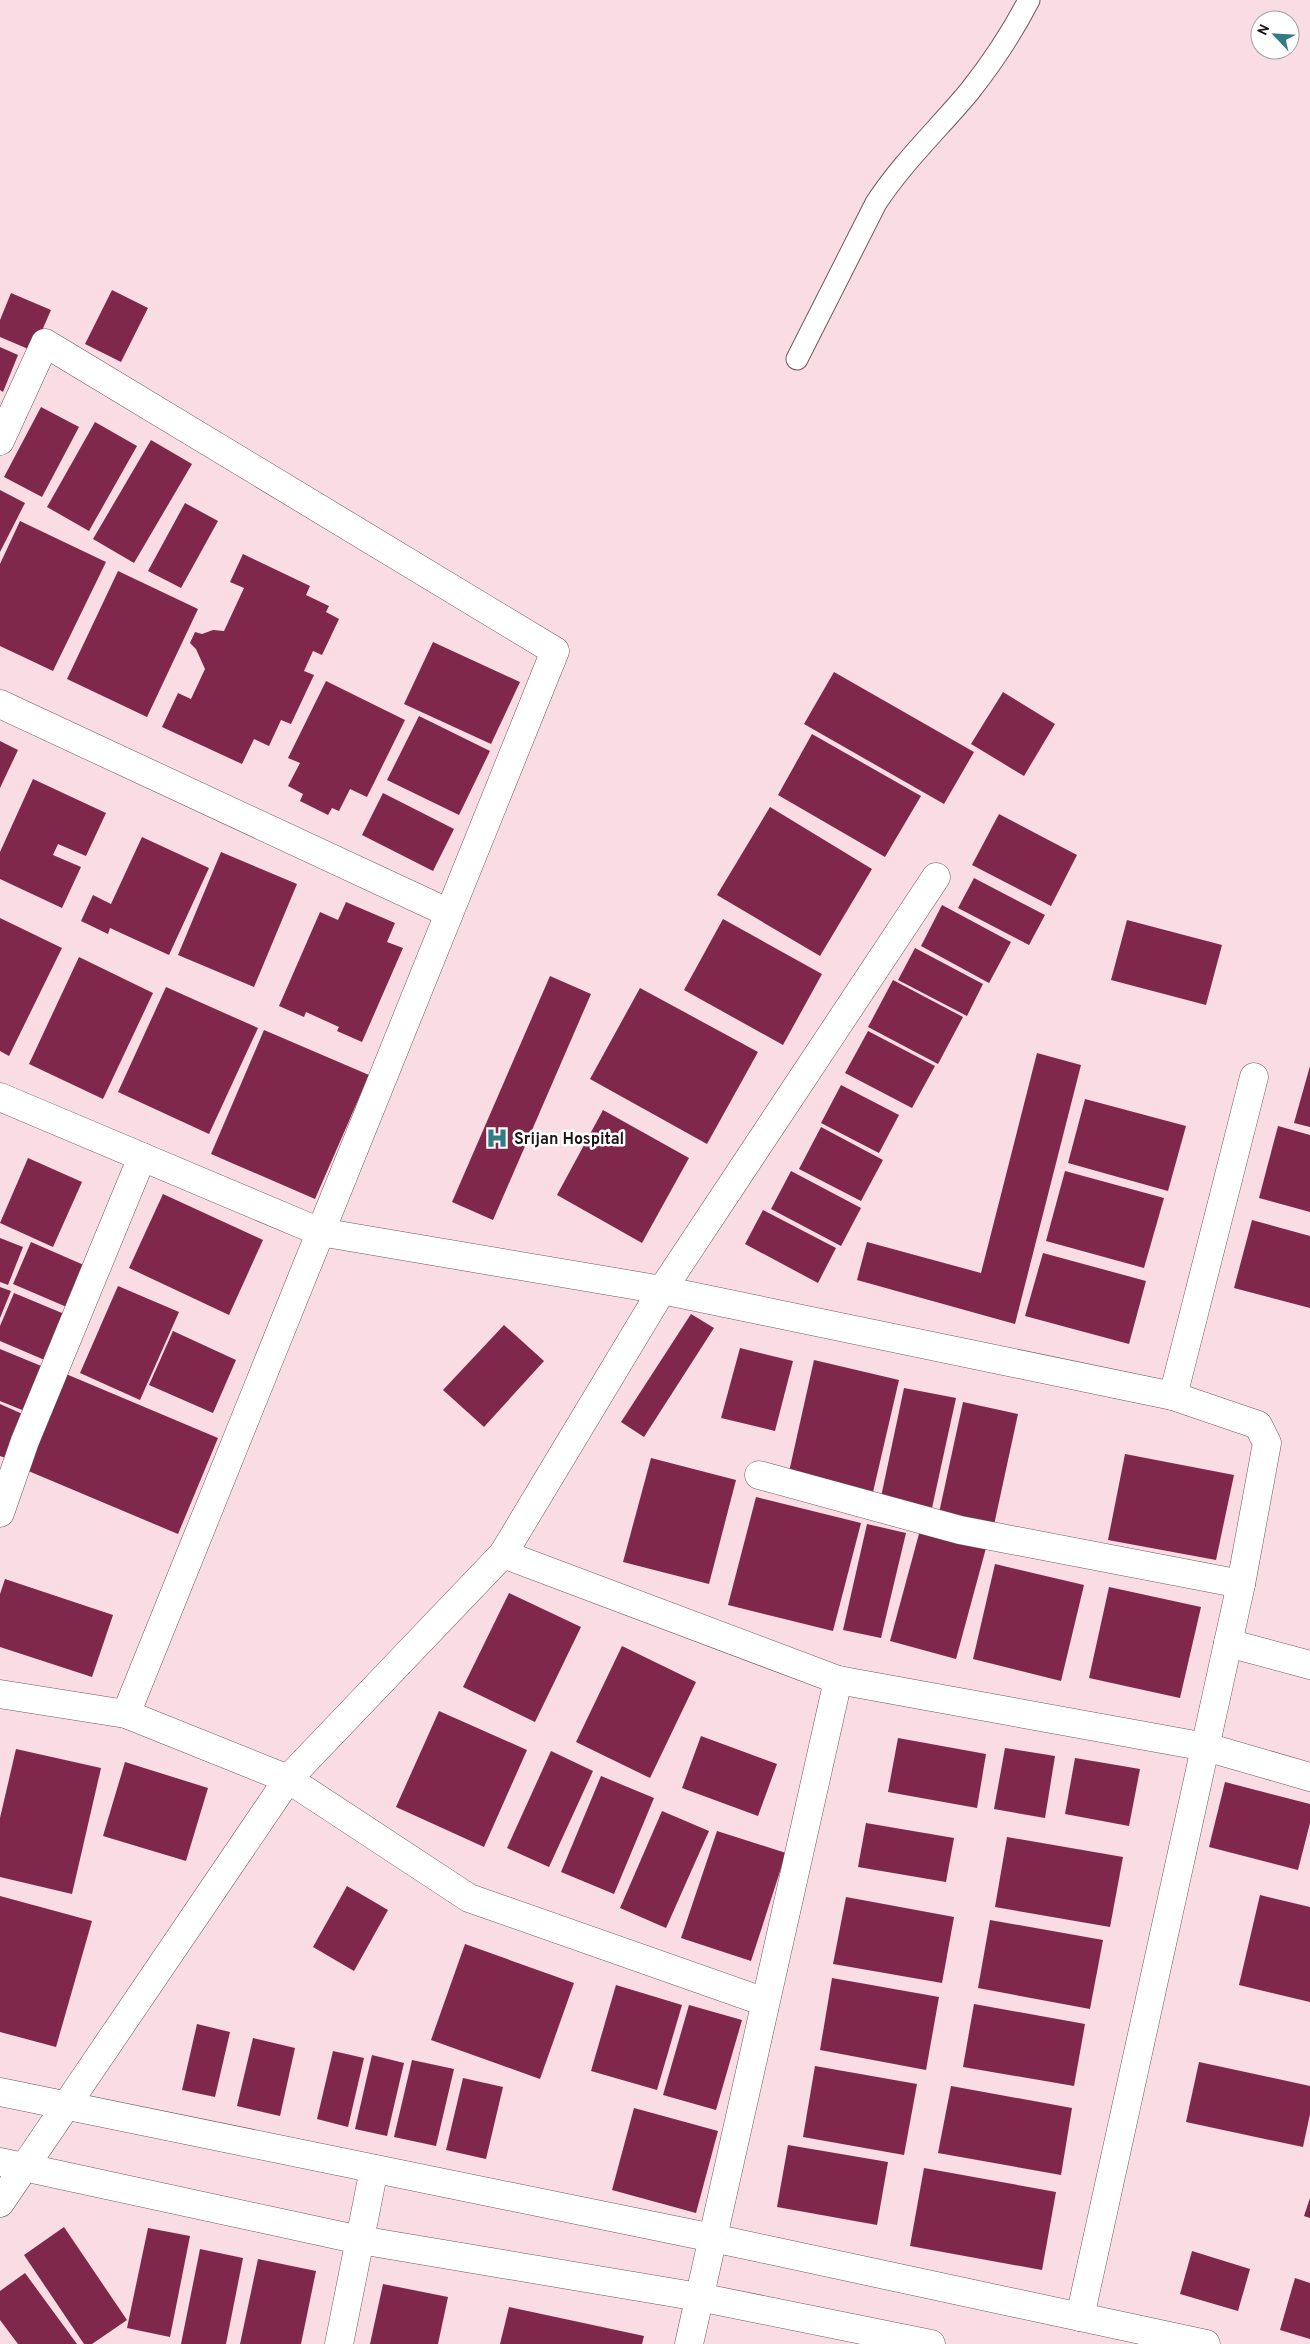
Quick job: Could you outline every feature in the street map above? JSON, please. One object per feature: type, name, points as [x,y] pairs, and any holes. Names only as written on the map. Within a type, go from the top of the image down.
[{"type":"street","points":[[0,441],[45,343],[555,651],[126,1714]]},
{"type":"street","points":[[0,704],[450,914]]},
{"type":"street","points":[[0,2202],[13,2165],[66,2107],[288,1779],[503,1554],[662,1290],[936,877]]},
{"type":"street","points":[[1173,1396],[1254,1076]]},
{"type":"street","points":[[0,1097],[320,1232],[662,1290],[1173,1396],[1258,1425],[1267,1442],[1241,1584],[1080,2317]]},
{"type":"street","points":[[0,1513],[25,1441],[142,1157]]},
{"type":"street","points":[[759,1475],[960,1530],[1241,1584]]},
{"type":"street","points":[[503,1554],[838,1680],[1206,1748],[1310,1777]]},
{"type":"street","points":[[1228,1643],[1310,1665]]},
{"type":"street","points":[[689,2344],[838,1680]]},
{"type":"street","points":[[0,1694],[126,1714],[288,1779],[469,1898],[765,2002]]},
{"type":"street","points":[[0,2092],[713,2238],[1206,2344]]},
{"type":"street","points":[[13,2165],[360,2240],[699,2298],[930,2344]]},
{"type":"street","points":[[339,2344],[374,2169]]},
{"type":"lane","points":[[797,360],[876,203],[892,179],[968,93],[996,57],[1029,0]]},
{"type":"building","points":[[112,290],[148,308],[121,362],[85,344]]},
{"type":"building","points":[[11,293],[51,310],[33,351],[0,337],[0,320]]},
{"type":"building","points":[[0,347],[18,355],[3,392],[0,390]]},
{"type":"building","points":[[41,407],[79,427],[42,497],[4,477]]},
{"type":"building","points":[[95,422],[137,446],[89,531],[47,507]]},
{"type":"building","points":[[151,440],[192,464],[134,563],[93,539]]},
{"type":"building","points":[[0,490],[25,503],[0,552]]},
{"type":"building","points":[[185,503],[218,521],[181,588],[148,571]]},
{"type":"building","points":[[20,521],[106,562],[53,671],[0,646],[0,564]]},
{"type":"building","points":[[243,554],[310,586],[306,595],[329,606],[326,612],[339,619],[322,655],[313,651],[304,671],[314,675],[291,724],[281,720],[269,746],[254,739],[242,764],[162,727],[178,693],[191,699],[205,669],[196,649],[190,643],[195,632],[202,634],[213,630],[224,631],[244,588],[230,582]]},
{"type":"building","points":[[118,571],[198,609],[147,717],[67,679]]},
{"type":"building","points":[[433,642],[520,682],[491,744],[404,704]]},
{"type":"building","points":[[834,672],[974,752],[944,804],[804,724]]},
{"type":"building","points":[[326,681],[405,720],[367,797],[350,789],[339,811],[332,808],[328,815],[300,801],[303,794],[288,786],[300,763],[288,758]]},
{"type":"building","points":[[1003,692],[1055,724],[1024,776],[971,744]]},
{"type":"building","points":[[419,716],[490,751],[459,815],[387,780]]},
{"type":"building","points":[[812,734],[921,796],[885,857],[778,795]]},
{"type":"building","points":[[0,741],[18,750],[0,788]]},
{"type":"building","points":[[33,779],[106,813],[86,856],[58,844],[53,855],[81,867],[62,908],[0,879],[0,852]]},
{"type":"building","points":[[383,793],[454,829],[433,871],[362,835]]},
{"type":"building","points":[[770,807],[872,869],[820,956],[717,895]]},
{"type":"building","points":[[999,814],[1077,855],[1051,906],[972,865]]},
{"type":"building","points":[[142,837],[209,868],[169,955],[110,928],[108,934],[81,921],[93,895],[111,904]]},
{"type":"building","points":[[221,852],[297,884],[254,987],[178,955]]},
{"type":"building","points":[[974,878],[1045,915],[1029,945],[958,908]]},
{"type":"building","points":[[346,902],[395,923],[387,942],[403,948],[362,1042],[337,1031],[339,1027],[306,1012],[304,1017],[279,1006],[320,912],[338,920]]},
{"type":"building","points":[[942,905],[1011,942],[989,983],[921,946]]},
{"type":"building","points":[[0,918],[62,948],[9,1056],[0,1051]]},
{"type":"building","points":[[723,919],[822,974],[783,1045],[684,990]]},
{"type":"building","points":[[1127,920],[1222,945],[1206,1005],[1111,980]]},
{"type":"building","points":[[915,948],[983,984],[967,1016],[898,980]]},
{"type":"building","points":[[79,957],[153,993],[103,1099],[29,1064]]},
{"type":"building","points":[[550,976],[591,994],[493,1220],[452,1202]]},
{"type":"building","points":[[893,980],[963,1017],[938,1064],[868,1027]]},
{"type":"building","points":[[166,987],[258,1028],[209,1134],[118,1092]]},
{"type":"building","points":[[640,988],[758,1052],[707,1144],[590,1079]]},
{"type":"building","points":[[264,1030],[369,1075],[315,1199],[211,1154]]},
{"type":"building","points":[[868,1031],[935,1066],[912,1108],[845,1073]]},
{"type":"building","points":[[1037,1053],[1081,1065],[1015,1324],[857,1280],[867,1242],[981,1273]]},
{"type":"building","points":[[1310,1066],[1310,1127],[1294,1123]]},
{"type":"building","points":[[841,1085],[899,1115],[879,1153],[821,1123]]},
{"type":"building","points":[[1085,1099],[1186,1126],[1168,1191],[1068,1163]]},
{"type":"building","points":[[603,1110],[689,1158],[642,1243],[557,1195]]},
{"type":"building","points":[[1278,1126],[1310,1135],[1310,1212],[1259,1198]]},
{"type":"building","points":[[821,1127],[883,1160],[861,1201],[799,1169]]},
{"type":"building","points":[[28,1158],[82,1182],[53,1247],[0,1223]]},
{"type":"building","points":[[791,1171],[861,1208],[841,1246],[771,1209]]},
{"type":"building","points":[[1065,1171],[1164,1198],[1144,1268],[1046,1241]]},
{"type":"building","points":[[163,1194],[263,1240],[229,1315],[129,1268]]},
{"type":"building","points":[[763,1210],[836,1248],[818,1283],[745,1244]]},
{"type":"building","points":[[1252,1220],[1310,1236],[1310,1308],[1234,1288]]},
{"type":"building","points":[[0,1238],[23,1247],[8,1285],[0,1282]]},
{"type":"building","points":[[31,1242],[93,1269],[76,1311],[13,1284]]},
{"type":"building","points":[[1043,1253],[1146,1281],[1129,1344],[1025,1316]]},
{"type":"building","points":[[118,1286],[179,1312],[140,1400],[80,1373]]},
{"type":"building","points":[[0,1287],[11,1291],[0,1318]]},
{"type":"building","points":[[14,1293],[74,1318],[54,1364],[0,1341],[0,1326]]},
{"type":"building","points":[[691,1314],[714,1328],[644,1437],[621,1422]]},
{"type":"building","points":[[504,1325],[544,1361],[484,1427],[443,1390]]},
{"type":"building","points":[[173,1331],[236,1360],[213,1413],[149,1385]]},
{"type":"building","points":[[740,1348],[793,1361],[775,1431],[721,1418]]},
{"type":"building","points":[[0,1349],[51,1370],[32,1414],[0,1401]]},
{"type":"building","points":[[814,1360],[899,1380],[873,1492],[789,1472]]},
{"type":"building","points":[[66,1374],[218,1438],[178,1534],[26,1470]]},
{"type":"building","points":[[904,1388],[956,1398],[932,1508],[881,1497]]},
{"type":"building","points":[[963,1402],[1018,1414],[994,1525],[939,1513]]},
{"type":"building","points":[[0,1404],[27,1416],[9,1459],[0,1456]]},
{"type":"building","points":[[1125,1454],[1234,1475],[1216,1560],[1108,1540]]},
{"type":"building","points":[[651,1458],[736,1480],[709,1584],[623,1562]]},
{"type":"building","points":[[756,1497],[861,1523],[833,1631],[728,1605]]},
{"type":"building","points":[[867,1524],[906,1533],[881,1638],[843,1630]]},
{"type":"building","points":[[920,1530],[986,1548],[956,1659],[890,1641]]},
{"type":"building","points":[[995,1564],[1084,1585],[1061,1681],[973,1659]]},
{"type":"building","points":[[5,1579],[113,1615],[92,1677],[0,1647],[0,1594]]},
{"type":"building","points":[[1109,1587],[1201,1607],[1180,1698],[1089,1678]]},
{"type":"building","points":[[509,1593],[581,1627],[535,1722],[463,1687]]},
{"type":"building","points":[[622,1646],[696,1682],[650,1778],[576,1742]]},
{"type":"building","points":[[439,1711],[527,1750],[484,1847],[396,1807]]},
{"type":"building","points":[[701,1736],[777,1764],[758,1816],[682,1788]]},
{"type":"building","points":[[898,1738],[986,1754],[977,1808],[888,1792]]},
{"type":"building","points":[[1005,1748],[1055,1756],[1045,1818],[994,1809]]},
{"type":"building","points":[[16,1749],[101,1768],[72,1894],[0,1877],[0,1818]]},
{"type":"building","points":[[551,1751],[593,1771],[549,1867],[507,1848]]},
{"type":"building","points":[[1075,1758],[1140,1769],[1129,1826],[1065,1814]]},
{"type":"building","points":[[125,1762],[208,1788],[186,1861],[103,1836]]},
{"type":"building","points":[[601,1776],[654,1798],[614,1894],[561,1872]]},
{"type":"building","points":[[1225,1782],[1310,1804],[1310,1823],[1298,1870],[1209,1847]]},
{"type":"building","points":[[662,1811],[709,1831],[666,1928],[620,1908]]},
{"type":"building","points":[[866,1823],[954,1838],[946,1882],[858,1867]]},
{"type":"building","points":[[717,1831],[786,1853],[751,1961],[681,1938]]},
{"type":"building","points":[[1007,1837],[1123,1857],[1110,1927],[995,1907]]},
{"type":"building","points":[[347,1886],[388,1910],[354,1971],[313,1947]]},
{"type":"building","points":[[1260,1895],[1310,1907],[1310,2002],[1239,1985]]},
{"type":"building","points":[[0,1896],[92,1921],[56,2047],[0,2032]]},
{"type":"building","points":[[846,1897],[954,1917],[942,1983],[833,1964]]},
{"type":"building","points":[[990,1920],[1103,1940],[1090,2009],[978,1988]]},
{"type":"building","points":[[465,1944],[574,1983],[540,2079],[431,2040]]},
{"type":"building","points":[[832,1978],[939,1997],[926,2070],[820,2050]]},
{"type":"building","points":[[616,1985],[682,2005],[657,2090],[591,2071]]},
{"type":"building","points":[[974,2004],[1085,2024],[1074,2086],[963,2067]]},
{"type":"building","points":[[689,2005],[742,2020],[716,2110],[663,2095]]},
{"type":"building","points":[[197,2024],[230,2032],[215,2097],[182,2090]]},
{"type":"building","points":[[253,2038],[295,2048],[280,2116],[237,2106]]},
{"type":"building","points":[[333,2051],[364,2058],[348,2127],[317,2119]]},
{"type":"building","points":[[372,2055],[404,2063],[387,2136],[355,2129]]},
{"type":"building","points":[[412,2060],[454,2069],[436,2146],[394,2137]]},
{"type":"building","points":[[1199,2062],[1310,2086],[1310,2114],[1303,2147],[1186,2122]]},
{"type":"building","points":[[815,2066],[917,2084],[904,2155],[803,2137]]},
{"type":"building","points":[[463,2078],[503,2087],[486,2159],[446,2150]]},
{"type":"building","points":[[951,2086],[1072,2108],[1061,2175],[938,2153]]},
{"type":"building","points":[[634,2108],[718,2131],[696,2213],[612,2190]]},
{"type":"building","points":[[788,2145],[888,2162],[877,2225],[777,2207]]},
{"type":"building","points":[[924,2168],[1056,2192],[1042,2270],[910,2246]]},
{"type":"building","points":[[1310,2198],[1310,2218],[1304,2216]]},
{"type":"building","points":[[64,2227],[127,2320],[92,2344],[84,2344],[24,2255]]},
{"type":"building","points":[[148,2228],[190,2236],[170,2337],[127,2328]]},
{"type":"building","points":[[200,2249],[243,2258],[226,2344],[181,2344]]},
{"type":"building","points":[[1192,2251],[1250,2269],[1238,2311],[1180,2294]]},
{"type":"building","points":[[258,2259],[316,2271],[301,2344],[240,2344]]},
{"type":"building","points":[[25,2273],[77,2344],[18,2344],[0,2320],[0,2291]]},
{"type":"building","points":[[1295,2278],[1310,2283],[1310,2339],[1280,2330]]},
{"type":"building","points":[[383,2284],[448,2297],[438,2344],[370,2344]]},
{"type":"building","points":[[509,2307],[644,2336],[642,2344],[500,2344]]},
{"type":"place","name":"Srijan Hospital","points":[[497,1138]]}]
